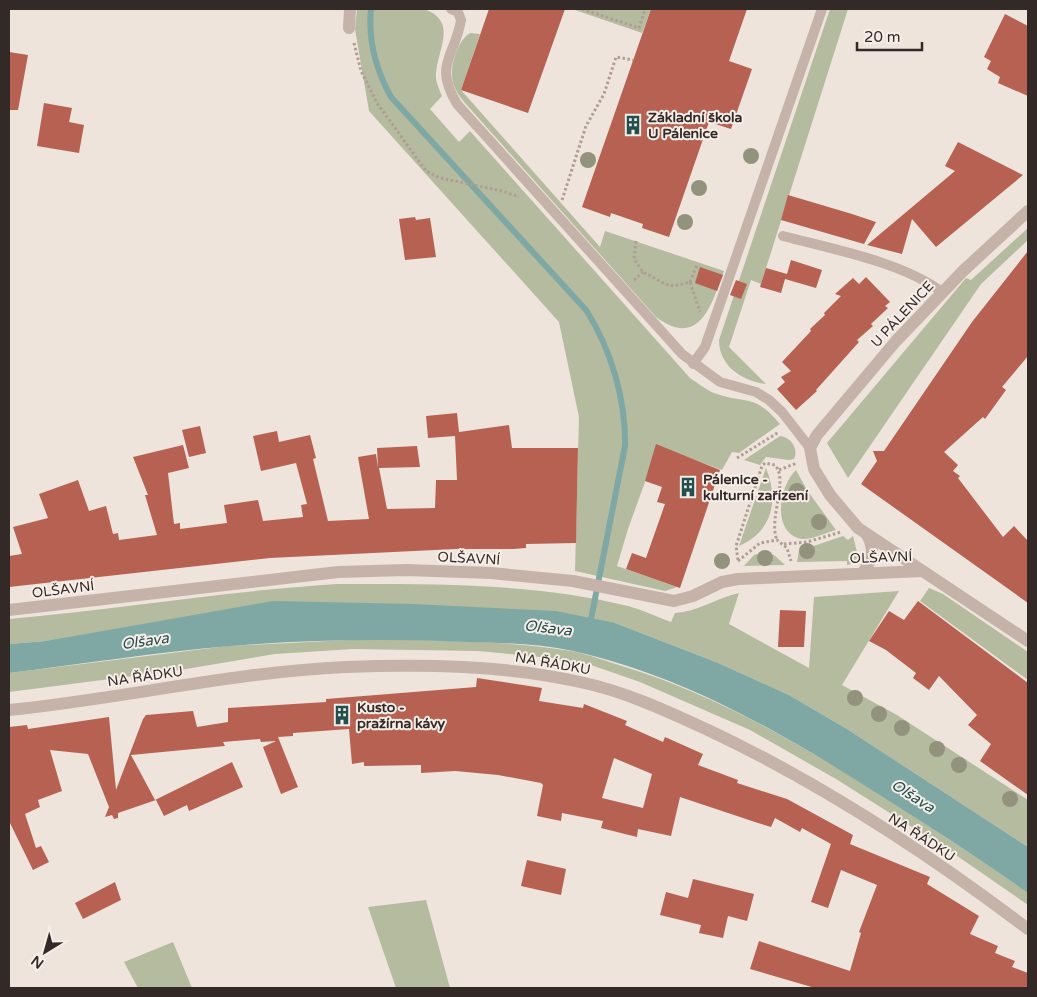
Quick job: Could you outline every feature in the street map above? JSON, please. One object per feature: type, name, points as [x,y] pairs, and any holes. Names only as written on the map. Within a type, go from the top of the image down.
[{"type":"street","points":[[349,28],[350,9]]},
{"type":"street","name":"U PÁLENICE","points":[[810,448],[817,436],[896,341],[942,292],[1028,211]]},
{"type":"street","name":"OLŠAVNÍ","points":[[810,448],[811,460],[816,474],[830,496],[854,524],[867,535],[1028,641]]},
{"type":"street","points":[[862,574],[869,565],[873,554],[871,542],[867,535]]},
{"type":"street","name":"OLŠAVNÍ","points":[[9,610],[338,572],[406,570],[491,573],[573,581],[674,601],[693,596],[722,582],[738,579],[792,575],[923,571]]},
{"type":"street","name":"NA ŘÁDKU","points":[[9,710],[253,676],[347,667],[471,667],[546,675],[582,682],[675,715],[734,743],[792,774],[940,867],[1028,929]]},
{"type":"lane","points":[[451,9],[458,12],[461,20],[445,70],[446,83],[450,94],[457,104],[650,322],[693,364],[720,382],[762,395],[782,412],[810,448]]},
{"type":"lane","points":[[693,364],[705,347],[822,9]]},
{"type":"lane","points":[[783,236],[857,256],[918,276],[942,292]]},
{"type":"path","points":[[582,9],[639,28],[645,9]]},
{"type":"path","points":[[349,28],[355,44],[360,71],[377,103],[394,125],[406,147],[426,171],[440,178],[547,206],[564,199],[586,126],[604,94],[616,57],[633,60]]},
{"type":"path","points":[[636,241],[634,260],[643,272],[665,284],[674,286],[690,282]]},
{"type":"path","points":[[696,265],[690,282],[703,320],[712,326]]},
{"type":"path","points":[[737,458],[778,432],[794,426]]},
{"type":"path","points":[[738,579],[736,546],[766,462],[775,466],[780,475],[774,528],[777,540]]},
{"type":"path","points":[[784,544],[807,542],[844,532],[854,524]]},
{"type":"path","points":[[738,560],[760,543],[777,540],[784,544],[790,552],[792,575]]},
{"type":"green space","points":[[357,9],[424,9],[434,14],[443,28],[436,76],[437,85],[442,96],[430,109],[459,142],[470,131],[690,378],[714,393],[756,403],[771,414],[780,424],[739,453],[732,452],[722,470],[658,446],[628,529],[617,566],[677,587],[665,591],[575,571],[579,417],[559,322],[369,111],[355,29]]},
{"type":"green space","points":[[572,9],[651,9],[642,33]]},
{"type":"green space","points":[[830,9],[848,9],[761,284],[751,280],[729,347],[766,384],[749,380],[734,371],[723,357],[719,340]]},
{"type":"green space","points":[[470,33],[480,34],[461,90],[600,247],[605,231],[724,271],[709,308],[694,325],[684,328],[671,326],[656,317],[461,98],[453,83],[452,70],[458,48]]},
{"type":"green space","points":[[1028,228],[1028,240],[981,284],[848,478],[827,443],[966,278],[971,280]]},
{"type":"green space","points":[[780,436],[788,439],[793,444],[795,448],[794,459],[766,457],[760,465],[744,460]]},
{"type":"green space","points":[[766,468],[772,492],[770,513],[766,523],[759,532],[739,546]]},
{"type":"green space","points":[[796,470],[807,490],[836,530],[802,539],[792,535],[786,528],[782,519],[782,497],[790,477]]},
{"type":"green space","points":[[843,536],[848,540],[853,536],[858,556],[855,563],[847,565],[847,561],[797,562],[799,551]]},
{"type":"green space","points":[[764,552],[774,555],[785,565],[744,566],[754,555]]},
{"type":"green space","points":[[337,584],[483,586],[556,593],[628,606],[671,622],[675,613],[699,608],[739,593],[729,624],[809,668],[814,597],[899,591],[842,685],[897,715],[1028,800],[1028,847],[847,729],[789,695],[716,662],[615,623],[45,641],[9,644],[9,619],[255,591]]},
{"type":"green space","points":[[929,588],[943,594],[1028,652],[1028,680],[920,601]]},
{"type":"green space","points":[[368,639],[496,643],[546,647],[590,656],[656,677],[756,722],[819,757],[881,795],[1028,893],[1028,905],[950,851],[836,779],[750,730],[640,682],[591,665],[551,658],[478,651],[353,649],[275,654],[180,670],[9,692],[9,673],[228,646]]},
{"type":"green space","points":[[426,900],[450,988],[396,988],[368,907]]},
{"type":"green space","points":[[173,942],[192,988],[138,988],[124,962]]},
{"type":"water","name":"Olšava","points":[[273,601],[413,604],[556,611],[615,623],[716,662],[789,695],[847,729],[1028,847],[1028,893],[847,774],[734,710],[656,676],[615,662],[573,651],[525,644],[390,640],[311,641],[203,649],[9,673],[9,644],[46,641]]},
{"type":"building","points":[[489,9],[565,9],[528,113],[461,90]]},
{"type":"building","name":"Základní škola U Pálenice","points":[[651,9],[747,9],[729,61],[752,69],[731,129],[709,122],[669,237],[642,228],[643,224],[611,213],[610,217],[582,207]]},
{"type":"building","points":[[1005,14],[1028,26],[1028,96],[998,83],[1000,77],[987,69],[991,61],[984,57]]},
{"type":"building","points":[[9,52],[28,55],[18,110],[9,110]]},
{"type":"building","points":[[44,103],[72,108],[69,122],[84,125],[79,153],[37,146]]},
{"type":"building","points":[[958,142],[1023,175],[936,247],[912,219],[902,254],[867,245],[955,171],[945,166]]},
{"type":"building","points":[[788,195],[876,222],[864,244],[781,220]]},
{"type":"building","points":[[415,217],[416,220],[430,218],[436,257],[405,260],[399,219]]},
{"type":"building","points":[[1028,251],[1028,356],[1002,387],[1006,390],[985,419],[983,417],[944,452],[958,465],[953,471],[960,476],[958,478],[1003,537],[1014,526],[1028,541],[1028,603],[861,484],[877,461],[873,451],[884,451],[972,322]]},
{"type":"building","points":[[791,260],[822,270],[816,288],[785,279],[781,293],[760,287],[766,268],[787,274]]},
{"type":"building","points":[[700,267],[723,275],[717,291],[695,283]]},
{"type":"building","points":[[866,277],[890,302],[885,306],[888,308],[871,324],[873,326],[857,340],[859,342],[817,391],[796,410],[777,389],[785,382],[781,377],[791,371],[782,362],[841,296],[835,294],[853,278],[859,284]]},
{"type":"building","points":[[736,280],[747,284],[741,299],[730,295]]},
{"type":"building","points":[[457,413],[459,432],[509,425],[512,448],[578,448],[576,543],[526,544],[526,548],[513,549],[455,549],[270,558],[9,587],[9,556],[22,554],[13,527],[48,518],[39,494],[78,480],[89,511],[106,506],[113,534],[118,533],[119,540],[157,535],[145,495],[148,495],[133,457],[183,445],[189,468],[168,473],[174,524],[180,523],[180,529],[227,523],[224,505],[258,500],[263,521],[303,517],[301,505],[307,504],[296,463],[261,471],[253,436],[277,431],[279,442],[310,435],[316,458],[313,459],[328,521],[369,519],[358,457],[376,454],[378,468],[377,448],[417,446],[420,467],[379,468],[387,509],[435,508],[436,480],[457,480],[455,436],[428,438],[426,416]]},
{"type":"building","points":[[200,426],[206,453],[189,457],[182,430]]},
{"type":"building","name":"Pálenice - kulturní zařízení","points":[[656,444],[720,470],[680,588],[626,569],[632,553],[646,558],[665,504],[657,502],[662,487],[645,481]]},
{"type":"building","points":[[918,601],[1028,683],[1028,795],[980,761],[991,744],[968,725],[977,715],[939,676],[929,690],[913,678],[916,673],[886,650],[869,641],[889,611],[904,620]]},
{"type":"building","points":[[780,610],[806,611],[804,647],[778,647]]},
{"type":"building","points":[[477,678],[542,688],[539,701],[583,708],[584,704],[627,721],[625,725],[663,742],[665,737],[703,754],[698,765],[738,780],[737,783],[787,799],[853,835],[850,844],[930,877],[927,884],[979,916],[970,934],[998,946],[995,953],[1015,961],[1012,967],[1028,973],[1028,988],[815,988],[750,969],[759,941],[850,971],[861,933],[859,932],[877,885],[841,870],[828,908],[811,902],[831,844],[802,828],[800,832],[775,818],[771,827],[680,797],[671,836],[638,829],[637,837],[601,828],[603,821],[562,813],[561,821],[537,816],[543,785],[541,783],[498,775],[455,771],[421,773],[421,765],[364,766],[364,762],[352,764],[349,729],[293,733],[293,736],[278,737],[298,787],[281,794],[263,747],[276,741],[261,742],[260,739],[223,742],[225,746],[131,755],[155,800],[232,762],[243,787],[189,811],[187,805],[164,816],[156,800],[118,813],[118,818],[114,819],[112,815],[105,817],[109,807],[88,754],[50,750],[62,791],[38,800],[40,807],[25,814],[36,848],[41,846],[49,862],[33,870],[9,821],[9,727],[27,725],[28,729],[109,717],[116,790],[146,715],[193,711],[197,727],[228,722],[228,708],[326,702],[326,699],[476,687]],"holes":[[[614,758],[652,774],[643,808],[602,798]]]},
{"type":"building","points":[[527,860],[566,869],[561,895],[521,886]]},
{"type":"building","points":[[693,879],[754,894],[747,921],[728,916],[723,938],[699,933],[701,925],[660,915],[666,892],[688,898]]},
{"type":"building","points":[[115,882],[121,900],[83,919],[75,903]]},
{"type":"waterway","points":[[371,9],[370,21],[374,54],[381,76],[391,97],[586,310],[610,358],[620,393],[625,429],[625,446],[590,624]]},
{"type":"place","name":"Základní škola U Pálenice","points":[[633,125]]},
{"type":"place","name":"Pálenice - kulturní zařízení","points":[[688,487]]},
{"type":"place","name":"Kusto - pražírna kávy","points":[[342,715]]}]
